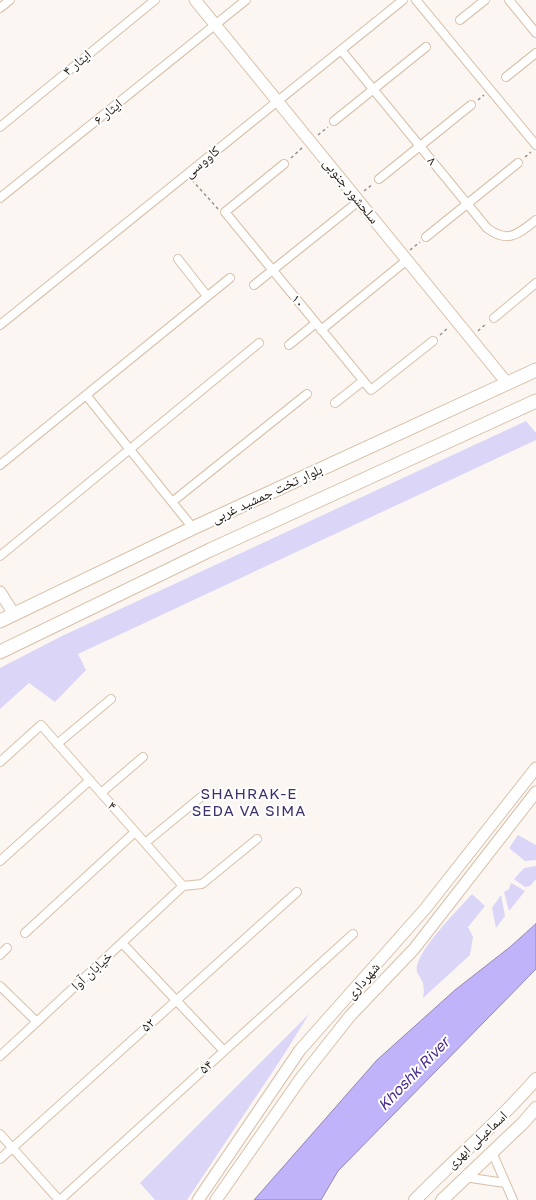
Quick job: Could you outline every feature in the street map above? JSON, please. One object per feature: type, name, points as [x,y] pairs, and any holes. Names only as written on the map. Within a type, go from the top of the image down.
[{"type":"main road","name":"بلوار تخت جمشید غربی","points":[[0,621],[193,528],[536,370]]},
{"type":"main road","name":"بلوار تخت جمشید غربی","points":[[0,652],[210,550],[534,405]]},
{"type":"main road","name":"اسماعیلی ابهری","points":[[415,1200],[509,1110],[536,1079]]},
{"type":"main road","name":"اسماعیلی ابهری","points":[[442,1200],[464,1177],[523,1123],[536,1108]]},
{"type":"street","points":[[0,8],[10,0]]},
{"type":"street","name":"ایثار ۴","points":[[0,127],[155,0]]},
{"type":"street","name":"سلحشور جنوبی","points":[[195,0],[507,383]]},
{"type":"street","name":"ایثار ۶","points":[[0,198],[246,0]]},
{"type":"street","name":"کاووسی","points":[[0,325],[403,0]]},
{"type":"street","points":[[416,0],[536,145]]},
{"type":"street","points":[[460,20],[485,0]]},
{"type":"street","points":[[509,0],[536,33]]},
{"type":"street","points":[[334,121],[426,47]]},
{"type":"street","name":"۸","points":[[341,50],[487,228],[497,235],[508,238],[522,231],[536,220]]},
{"type":"street","points":[[506,77],[536,53]]},
{"type":"street","points":[[379,179],[472,105]]},
{"type":"street","points":[[426,237],[518,163]]},
{"type":"street","points":[[225,212],[284,164]]},
{"type":"street","points":[[254,285],[358,199]]},
{"type":"street","name":"۱۰","points":[[225,212],[371,390],[433,341]]},
{"type":"street","points":[[321,330],[405,258]]},
{"type":"street","points":[[178,259],[207,296]]},
{"type":"street","points":[[0,465],[230,278]]},
{"type":"street","points":[[494,318],[536,283]]},
{"type":"street","points":[[289,345],[316,323]]},
{"type":"street","points":[[0,556],[259,343]]},
{"type":"street","points":[[335,403],[363,381]]},
{"type":"street","points":[[172,502],[307,394]]},
{"type":"street","points":[[86,395],[193,528]]},
{"type":"street","points":[[0,592],[14,614]]},
{"type":"street","points":[[58,744],[111,699]]},
{"type":"street","name":"۴","points":[[0,762],[41,725],[184,886]]},
{"type":"street","points":[[101,793],[143,757]]},
{"type":"street","name":"شهرداری","points":[[198,1200],[300,1050],[425,909],[536,768]]},
{"type":"street","points":[[0,861],[90,780]]},
{"type":"street","name":"شهرداری","points":[[216,1200],[301,1078],[350,1016],[414,949],[536,792]]},
{"type":"street","points":[[145,843],[202,797]]},
{"type":"street","points":[[24,933],[135,832]]},
{"type":"street","points":[[184,886],[202,884],[257,839]]},
{"type":"street","name":"خیابان آوا","points":[[0,1056],[184,886]]},
{"type":"street","name":"۵۲","points":[[0,1159],[297,892]]},
{"type":"street","name":"۵۴","points":[[59,1200],[353,934]]},
{"type":"street","points":[[122,943],[224,1051]]},
{"type":"street","points":[[0,955],[7,948]]},
{"type":"street","points":[[0,986],[37,1022]]},
{"type":"street","points":[[0,1134],[59,1200]]},
{"type":"street","points":[[492,1152],[513,1200]]},
{"type":"street","points":[[464,1177],[505,1183]]},
{"type":"path","points":[[472,105],[490,90]]},
{"type":"path","points":[[518,163],[536,149]]},
{"type":"path","points":[[187,174],[215,208],[225,212]]},
{"type":"path","points":[[358,199],[379,179]]},
{"type":"path","points":[[405,258],[426,237]]},
{"type":"path","points":[[470,338],[494,318]]},
{"type":"path","points":[[433,341],[457,321]]},
{"type":"shaded area","points":[[526,421],[536,433],[536,440],[78,654],[86,670],[55,702],[29,683],[0,709],[0,668],[62,636]]},
{"type":"shaded area","points":[[518,835],[536,845],[536,860],[525,861],[509,848]]},
{"type":"shaded area","points":[[536,866],[536,879],[530,886],[525,887],[514,879],[524,868]]},
{"type":"shaded area","points":[[511,883],[525,891],[509,911],[504,892],[509,889]]},
{"type":"shaded area","points":[[472,894],[485,906],[468,927],[473,937],[470,955],[423,998],[423,983],[417,973],[417,966],[420,958],[441,928]]},
{"type":"shaded area","points":[[501,895],[505,916],[496,928],[492,908]]},
{"type":"shaded area","points":[[309,1014],[283,1056],[187,1200],[155,1200],[140,1183]]},
{"type":"water","name":"Khoshk River","points":[[536,924],[536,969],[338,1171],[321,1200],[254,1200],[377,1060],[455,990],[510,947]]},
{"type":"district","name":"SHAHRAK-E SEDA VA SIMA","points":[[249,802]]}]
